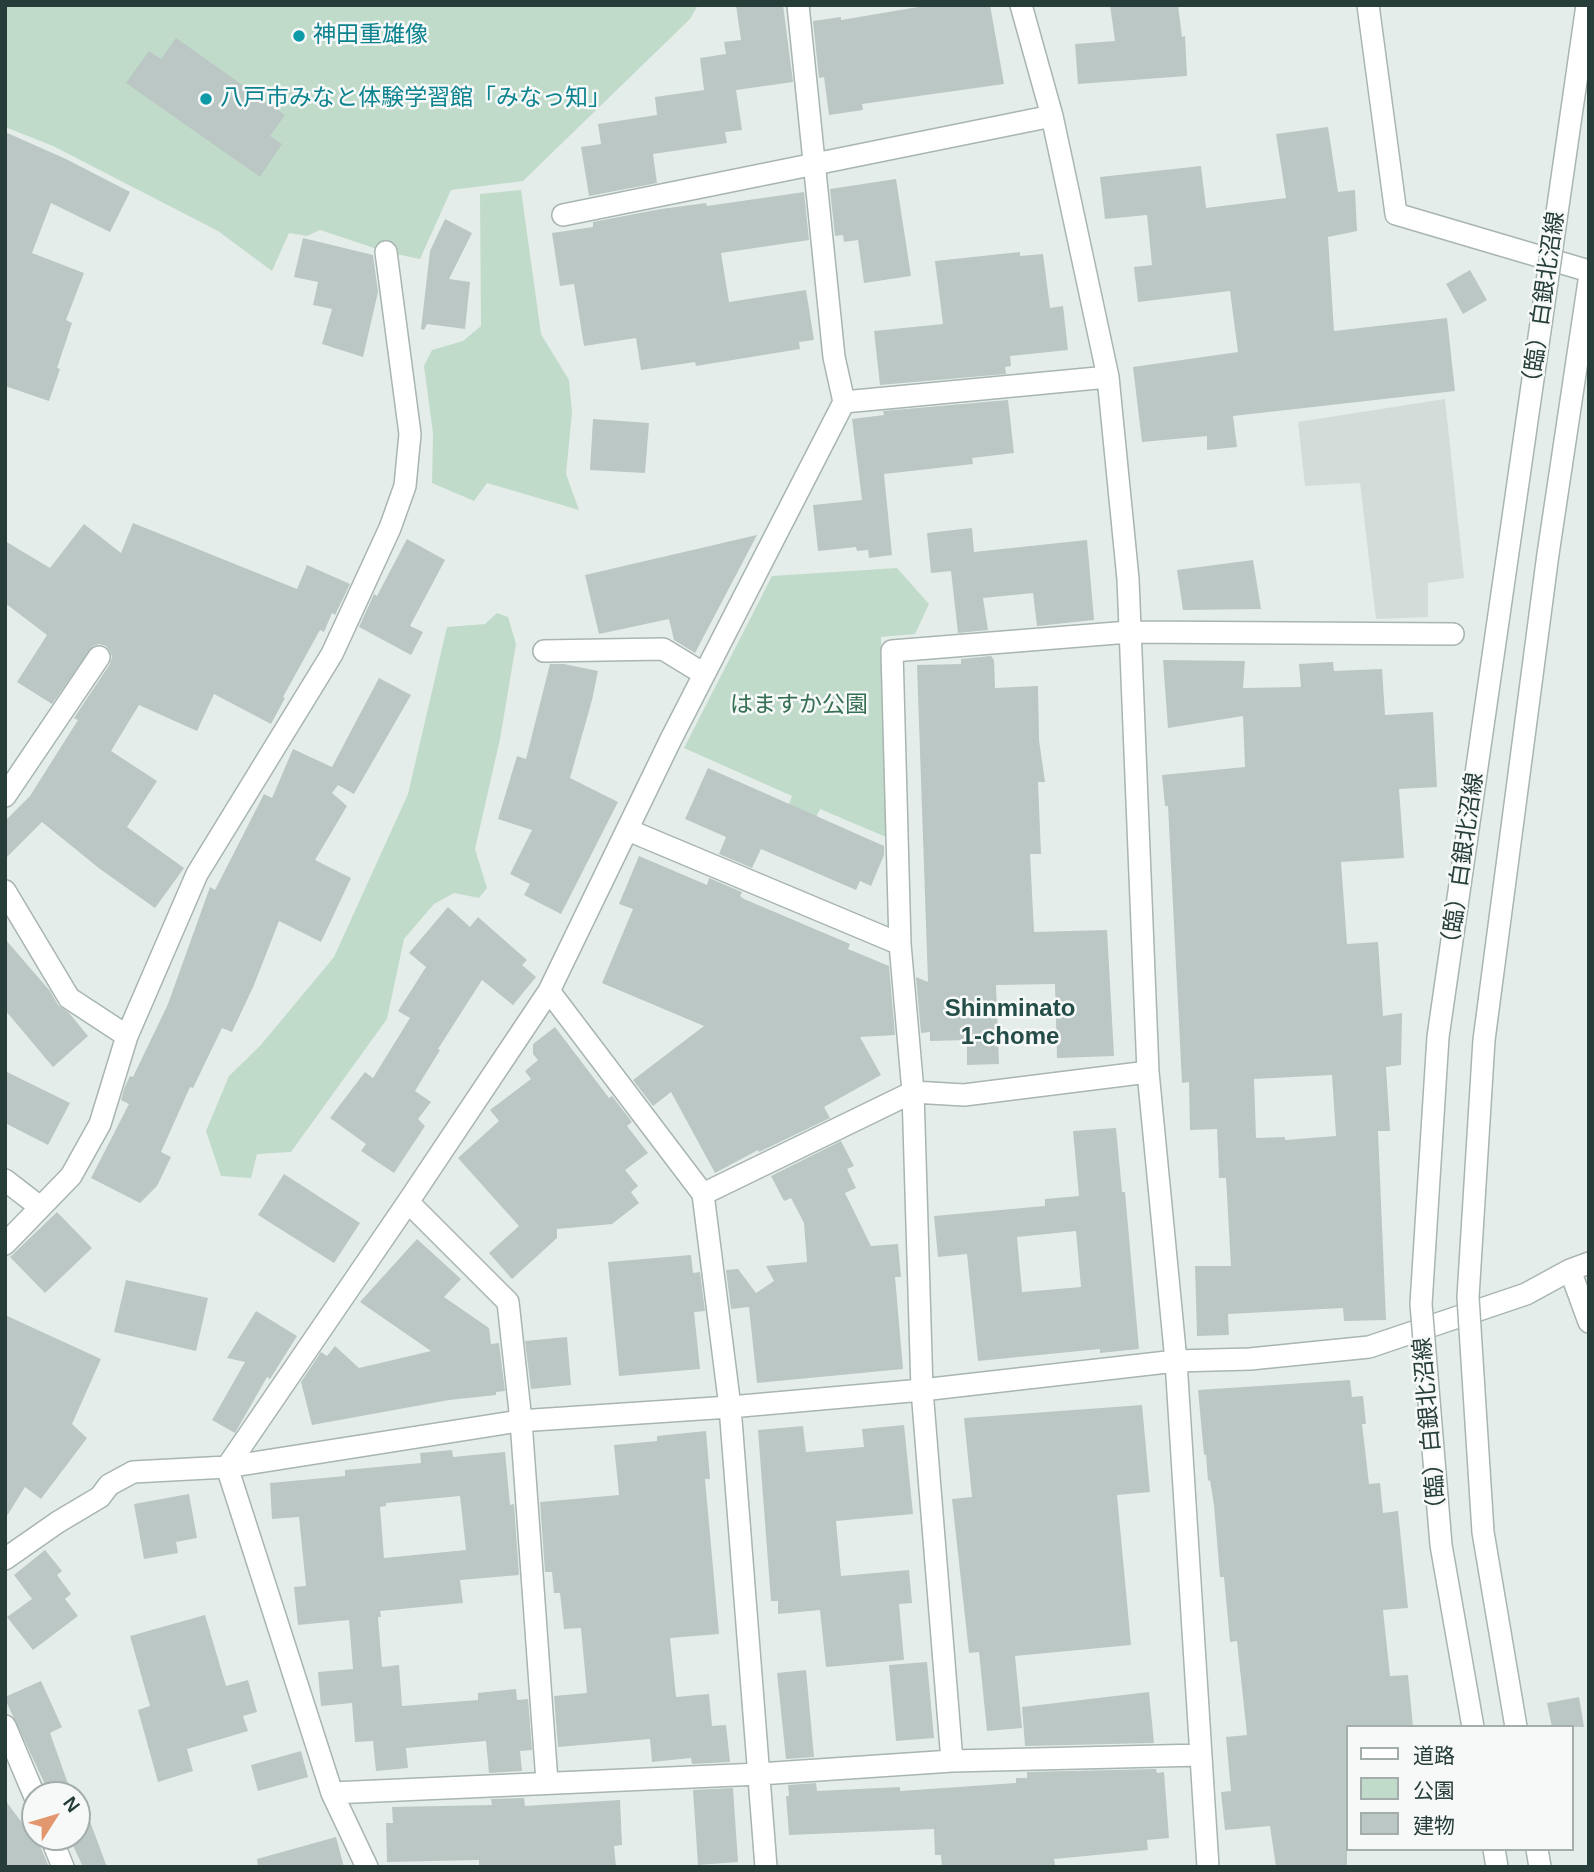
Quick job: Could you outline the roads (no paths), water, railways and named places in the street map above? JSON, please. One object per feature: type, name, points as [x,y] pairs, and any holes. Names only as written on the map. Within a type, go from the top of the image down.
[{"type":"street","points":[[227,1467],[549,991],[704,674],[844,402],[834,357],[798,5]]},
{"type":"street","points":[[1021,5],[1052,117],[1108,377],[1128,579],[1148,1072],[1176,1362],[1208,1867]]},
{"type":"street","points":[[1368,5],[1396,214],[1589,271]]},
{"type":"street","name":"（臨）白銀北沼線","points":[[1473,1725],[1441,1545],[1421,1304],[1438,1037],[1587,5]]},
{"type":"street","points":[[563,215],[1052,117]]},
{"type":"street","points":[[5,1244],[71,1176],[100,1124],[127,1036],[197,874],[332,654],[390,528],[405,486],[410,434],[386,252]]},
{"type":"street","name":"（臨）白銀北沼線","points":[[1516,1725],[1483,1532],[1468,1297],[1484,1040],[1548,554],[1589,281]]},
{"type":"street","points":[[844,402],[1108,377]]},
{"type":"street","points":[[952,1761],[922,1390],[913,1092],[900,944],[892,651],[1129,632],[1453,634]]},
{"type":"street","points":[[544,651],[663,649],[704,674]]},
{"type":"street","points":[[5,796],[99,657]]},
{"type":"street","points":[[628,830],[900,944]]},
{"type":"street","points":[[5,891],[69,998],[127,1036]]},
{"type":"street","points":[[549,991],[703,1194],[730,1407],[766,1867]]},
{"type":"street","points":[[703,1194],[913,1092],[964,1095],[1148,1072]]},
{"type":"street","points":[[5,1180],[40,1207]]},
{"type":"street","points":[[408,1202],[508,1302],[521,1421],[547,1782]]},
{"type":"street","points":[[5,1559],[100,1497],[109,1485],[133,1472],[227,1467],[521,1421],[730,1407],[922,1390],[1176,1362],[1251,1359],[1369,1348],[1526,1294],[1579,1267],[1589,1322]]},
{"type":"street","points":[[227,1467],[332,1793],[366,1867]]},
{"type":"street","points":[[5,1726],[28,1781]]},
{"type":"street","points":[[332,1793],[758,1774],[952,1761],[1201,1755]]},
{"type":"place","name":"神田重雄像","points":[[299,36]]},
{"type":"place","name":"八戸市みなと体験学習館「みなっ知」","points":[[206,99]]},
{"type":"district","name":"Shinminato 1-chome","points":[[1010,1023]]},
{"type":"park label","name":"はますか公園","points":[[799,706]]}]
